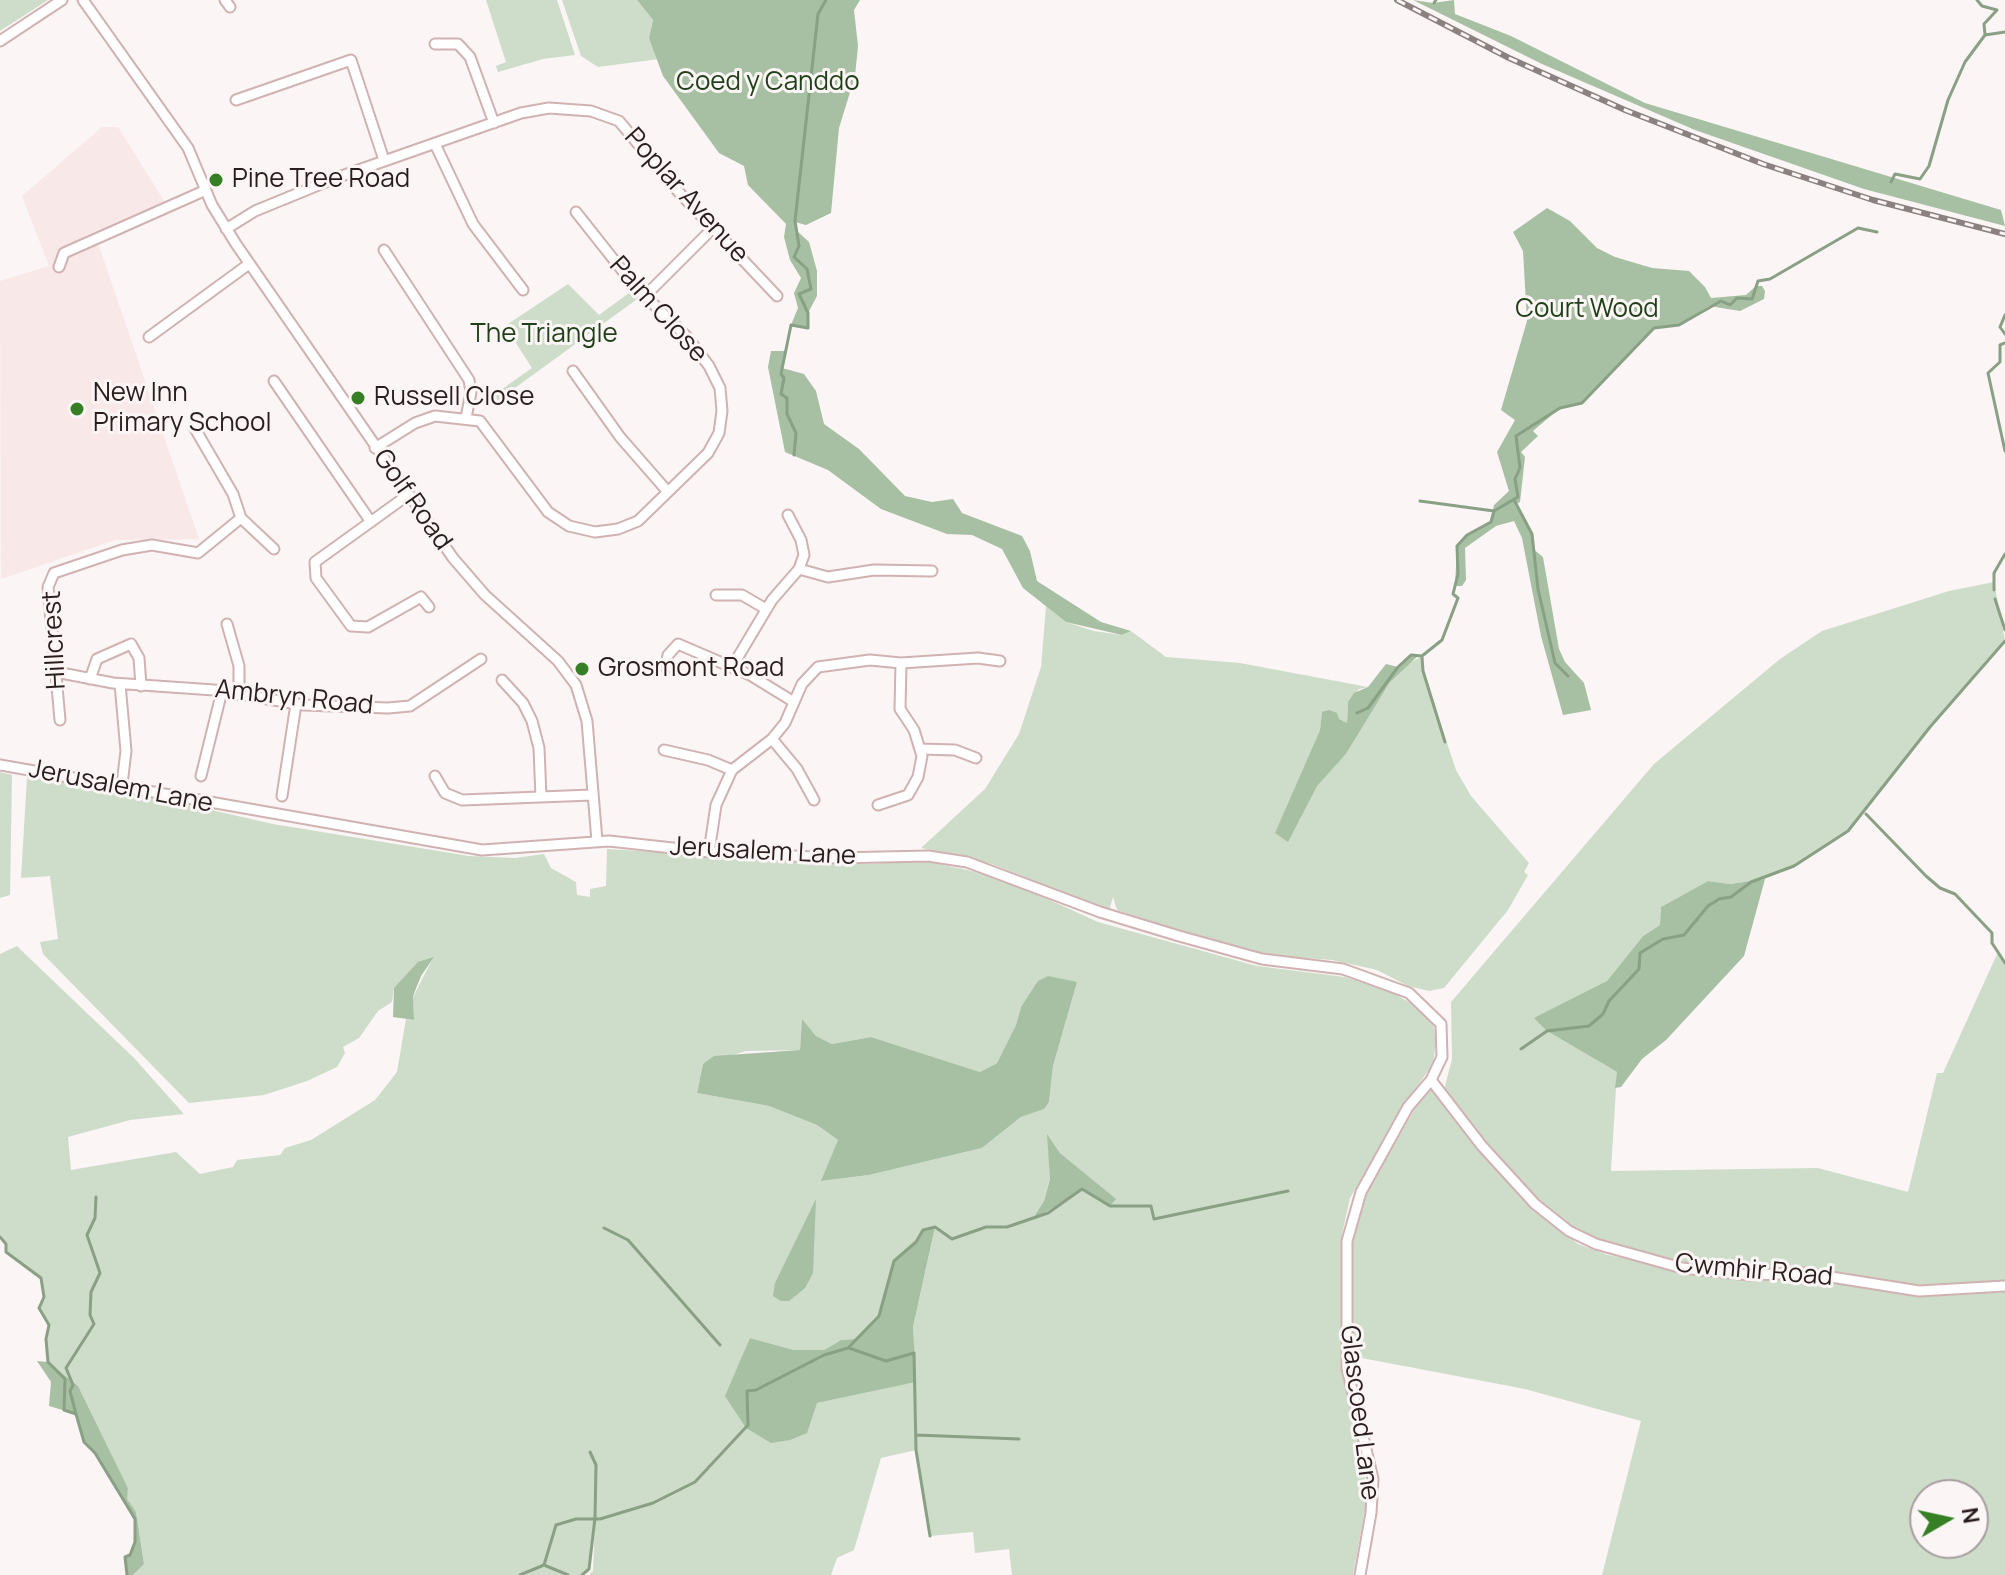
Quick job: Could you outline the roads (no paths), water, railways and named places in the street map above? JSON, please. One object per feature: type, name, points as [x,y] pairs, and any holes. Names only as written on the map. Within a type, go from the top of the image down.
[{"type":"street","points":[[0,41],[62,0]]},
{"type":"street","name":"Golf Road","points":[[83,0],[188,148],[226,229],[249,264],[453,558],[485,595],[558,661],[576,685],[587,721],[597,841]]},
{"type":"street","points":[[226,229],[287,197],[494,123],[470,57],[458,44],[435,44]]},
{"type":"street","points":[[236,100],[351,60],[384,160]]},
{"type":"street","name":"Poplar Avenue","points":[[494,123],[549,108],[591,111],[619,121],[777,296]]},
{"type":"street","points":[[435,144],[473,224],[523,290]]},
{"type":"street","points":[[59,267],[64,253],[206,190]]},
{"type":"street","name":"Palm Close","points":[[466,418],[480,421],[548,512],[569,526],[595,532],[618,529],[638,521],[708,453],[719,433],[720,388],[687,337],[645,296],[576,212]]},
{"type":"street","points":[[645,296],[713,228]]},
{"type":"street","points":[[375,448],[415,423],[435,416],[466,418],[471,392],[469,380],[384,250]]},
{"type":"street","points":[[149,337],[249,264]]},
{"type":"street","points":[[573,371],[620,437],[668,492]]},
{"type":"street","points":[[274,381],[371,522]]},
{"type":"street","points":[[194,427],[233,494],[241,518],[274,549]]},
{"type":"street","points":[[408,495],[315,562],[316,578],[351,626],[368,627],[421,597],[429,607]]},
{"type":"street","points":[[732,667],[766,609],[799,569],[804,555],[801,540],[788,515]]},
{"type":"street","name":"Hillcrest","points":[[60,720],[48,587],[54,573],[122,550],[152,545],[198,553],[241,518]]},
{"type":"street","points":[[799,569],[828,577],[874,570],[932,571]]},
{"type":"street","points":[[716,595],[742,595],[766,609]]},
{"type":"street","points":[[227,624],[239,666],[239,695]]},
{"type":"street","points":[[90,679],[97,659],[131,644],[139,658],[141,686]]},
{"type":"street","points":[[666,668],[668,655],[678,644],[732,667],[794,702]]},
{"type":"street","points":[[709,852],[716,805],[732,770],[772,739],[802,684],[818,667],[870,660],[901,663],[978,658],[1000,661]]},
{"type":"street","name":"Ambryn Road","points":[[56,672],[120,684],[222,691],[296,704],[410,706],[481,659]]},
{"type":"street","points":[[878,805],[908,795],[918,777],[920,749],[914,730],[900,709],[901,663]]},
{"type":"street","points":[[502,680],[523,703],[532,721],[539,748],[541,797]]},
{"type":"street","points":[[120,684],[126,751],[122,784]]},
{"type":"street","points":[[201,776],[222,691]]},
{"type":"street","points":[[282,796],[296,704]]},
{"type":"street","points":[[772,739],[797,769],[814,800]]},
{"type":"street","points":[[920,749],[955,750],[976,758]]},
{"type":"street","points":[[664,750],[708,760],[732,770]]},
{"type":"street","name":"Jerusalem Lane","points":[[0,765],[122,784],[215,804],[482,850],[597,841],[709,852],[836,858],[928,856],[967,862],[1100,912],[1179,936],[1262,959],[1343,969],[1409,993],[1441,1024],[1442,1057],[1431,1080]]},
{"type":"street","points":[[435,776],[445,793],[462,800],[592,795]]},
{"type":"street","name":"Cwmhir Road","points":[[1431,1080],[1482,1146],[1535,1204],[1569,1231],[1596,1244],[1682,1268],[1750,1275],[1806,1273],[1919,1291],[2005,1286]]},
{"type":"street","name":"Glascoed Lane","points":[[1360,1575],[1371,1513],[1373,1479],[1347,1368],[1347,1241],[1361,1192],[1408,1107],[1431,1080]]},
{"type":"waterway","points":[[794,455],[796,433],[787,414],[787,398],[781,394],[784,378],[781,374],[791,325],[808,328],[808,313],[799,294],[811,289],[807,269],[794,257],[799,246],[795,221],[818,14],[826,0]]},
{"type":"waterway","points":[[1977,0],[1982,6],[1997,10],[1984,24],[1985,35],[2005,32]]},
{"type":"waterway","points":[[1891,182],[1895,174],[1920,179],[1929,166],[1948,100],[1965,62],[1985,35]]},
{"type":"waterway","points":[[1357,713],[1368,708],[1398,667],[1411,655],[1422,656],[1442,640],[1458,598],[1453,594],[1458,574],[1457,546],[1467,535],[1491,522],[1494,511],[1518,497],[1515,479],[1520,468],[1516,436],[1560,408],[1582,403],[1654,328],[1679,325],[1721,301],[1730,305],[1737,298],[1752,299],[1758,281],[1770,279],[1858,228],[1877,232]]},
{"type":"waterway","points":[[2005,315],[2000,327],[2005,334]]},
{"type":"waterway","points":[[2005,343],[2000,345],[2000,362],[1988,373],[2005,451]]},
{"type":"waterway","points":[[1514,500],[1532,534],[1538,589],[1555,663],[1568,676]]},
{"type":"waterway","points":[[1420,501],[1494,511]]},
{"type":"waterway","points":[[1994,590],[1994,573],[2005,554]]},
{"type":"waterway","points":[[1995,599],[2005,630]]},
{"type":"waterway","points":[[1521,1049],[1547,1031],[1589,1026],[1603,1014],[1609,1001],[1639,969],[1640,953],[1663,939],[1684,935],[1708,906],[1719,899],[1731,897],[1751,882],[1794,866],[1848,831],[1930,727],[2005,641]]},
{"type":"waterway","points":[[1422,657],[1423,671],[1445,742]]},
{"type":"waterway","points":[[1866,814],[1926,876],[1940,888],[1955,894],[1992,933],[1992,943],[2005,963]]},
{"type":"waterway","points":[[520,1575],[544,1565],[556,1525],[576,1519],[600,1519],[653,1503],[695,1482],[748,1425],[747,1391],[756,1390],[824,1355],[848,1348],[879,1316],[894,1261],[916,1242],[923,1230],[935,1227],[952,1239],[986,1227],[1007,1227],[1048,1213],[1082,1189],[1110,1206],[1151,1206],[1154,1219],[1288,1191]]},
{"type":"waterway","points":[[76,1414],[70,1391],[73,1385],[66,1368],[94,1324],[90,1315],[91,1292],[100,1273],[87,1235],[95,1218],[96,1197]]},
{"type":"waterway","points":[[604,1228],[628,1240],[720,1345]]},
{"type":"waterway","points":[[0,1237],[6,1244],[6,1252],[41,1278],[44,1297],[39,1308],[49,1325],[46,1339],[48,1362],[65,1379],[64,1410],[76,1414],[84,1442],[95,1453],[135,1519],[135,1542],[130,1555],[125,1557],[127,1575]]},
{"type":"waterway","points":[[849,1348],[886,1361],[914,1353],[916,1450],[930,1536]]},
{"type":"waterway","points":[[916,1435],[1019,1439]]},
{"type":"waterway","points":[[582,1575],[589,1569],[595,1518],[596,1465],[590,1452]]},
{"type":"waterway","points":[[544,1565],[568,1575]]},
{"type":"railway","points":[[1397,0],[1509,58],[1625,110],[1763,164],[1873,200],[2005,234]]},
{"type":"place","name":"Pine Tree Road","points":[[216,180]]},
{"type":"place","name":"Russell Close","points":[[358,398]]},
{"type":"place","name":"New Inn Primary School","points":[[77,409]]},
{"type":"place","name":"Grosmont Road","points":[[582,669]]},
{"type":"park label","name":"Coed y Canddo","points":[[768,83]]},
{"type":"park label","name":"Court Wood","points":[[1587,310]]},
{"type":"park label","name":"The Triangle","points":[[544,335]]}]
